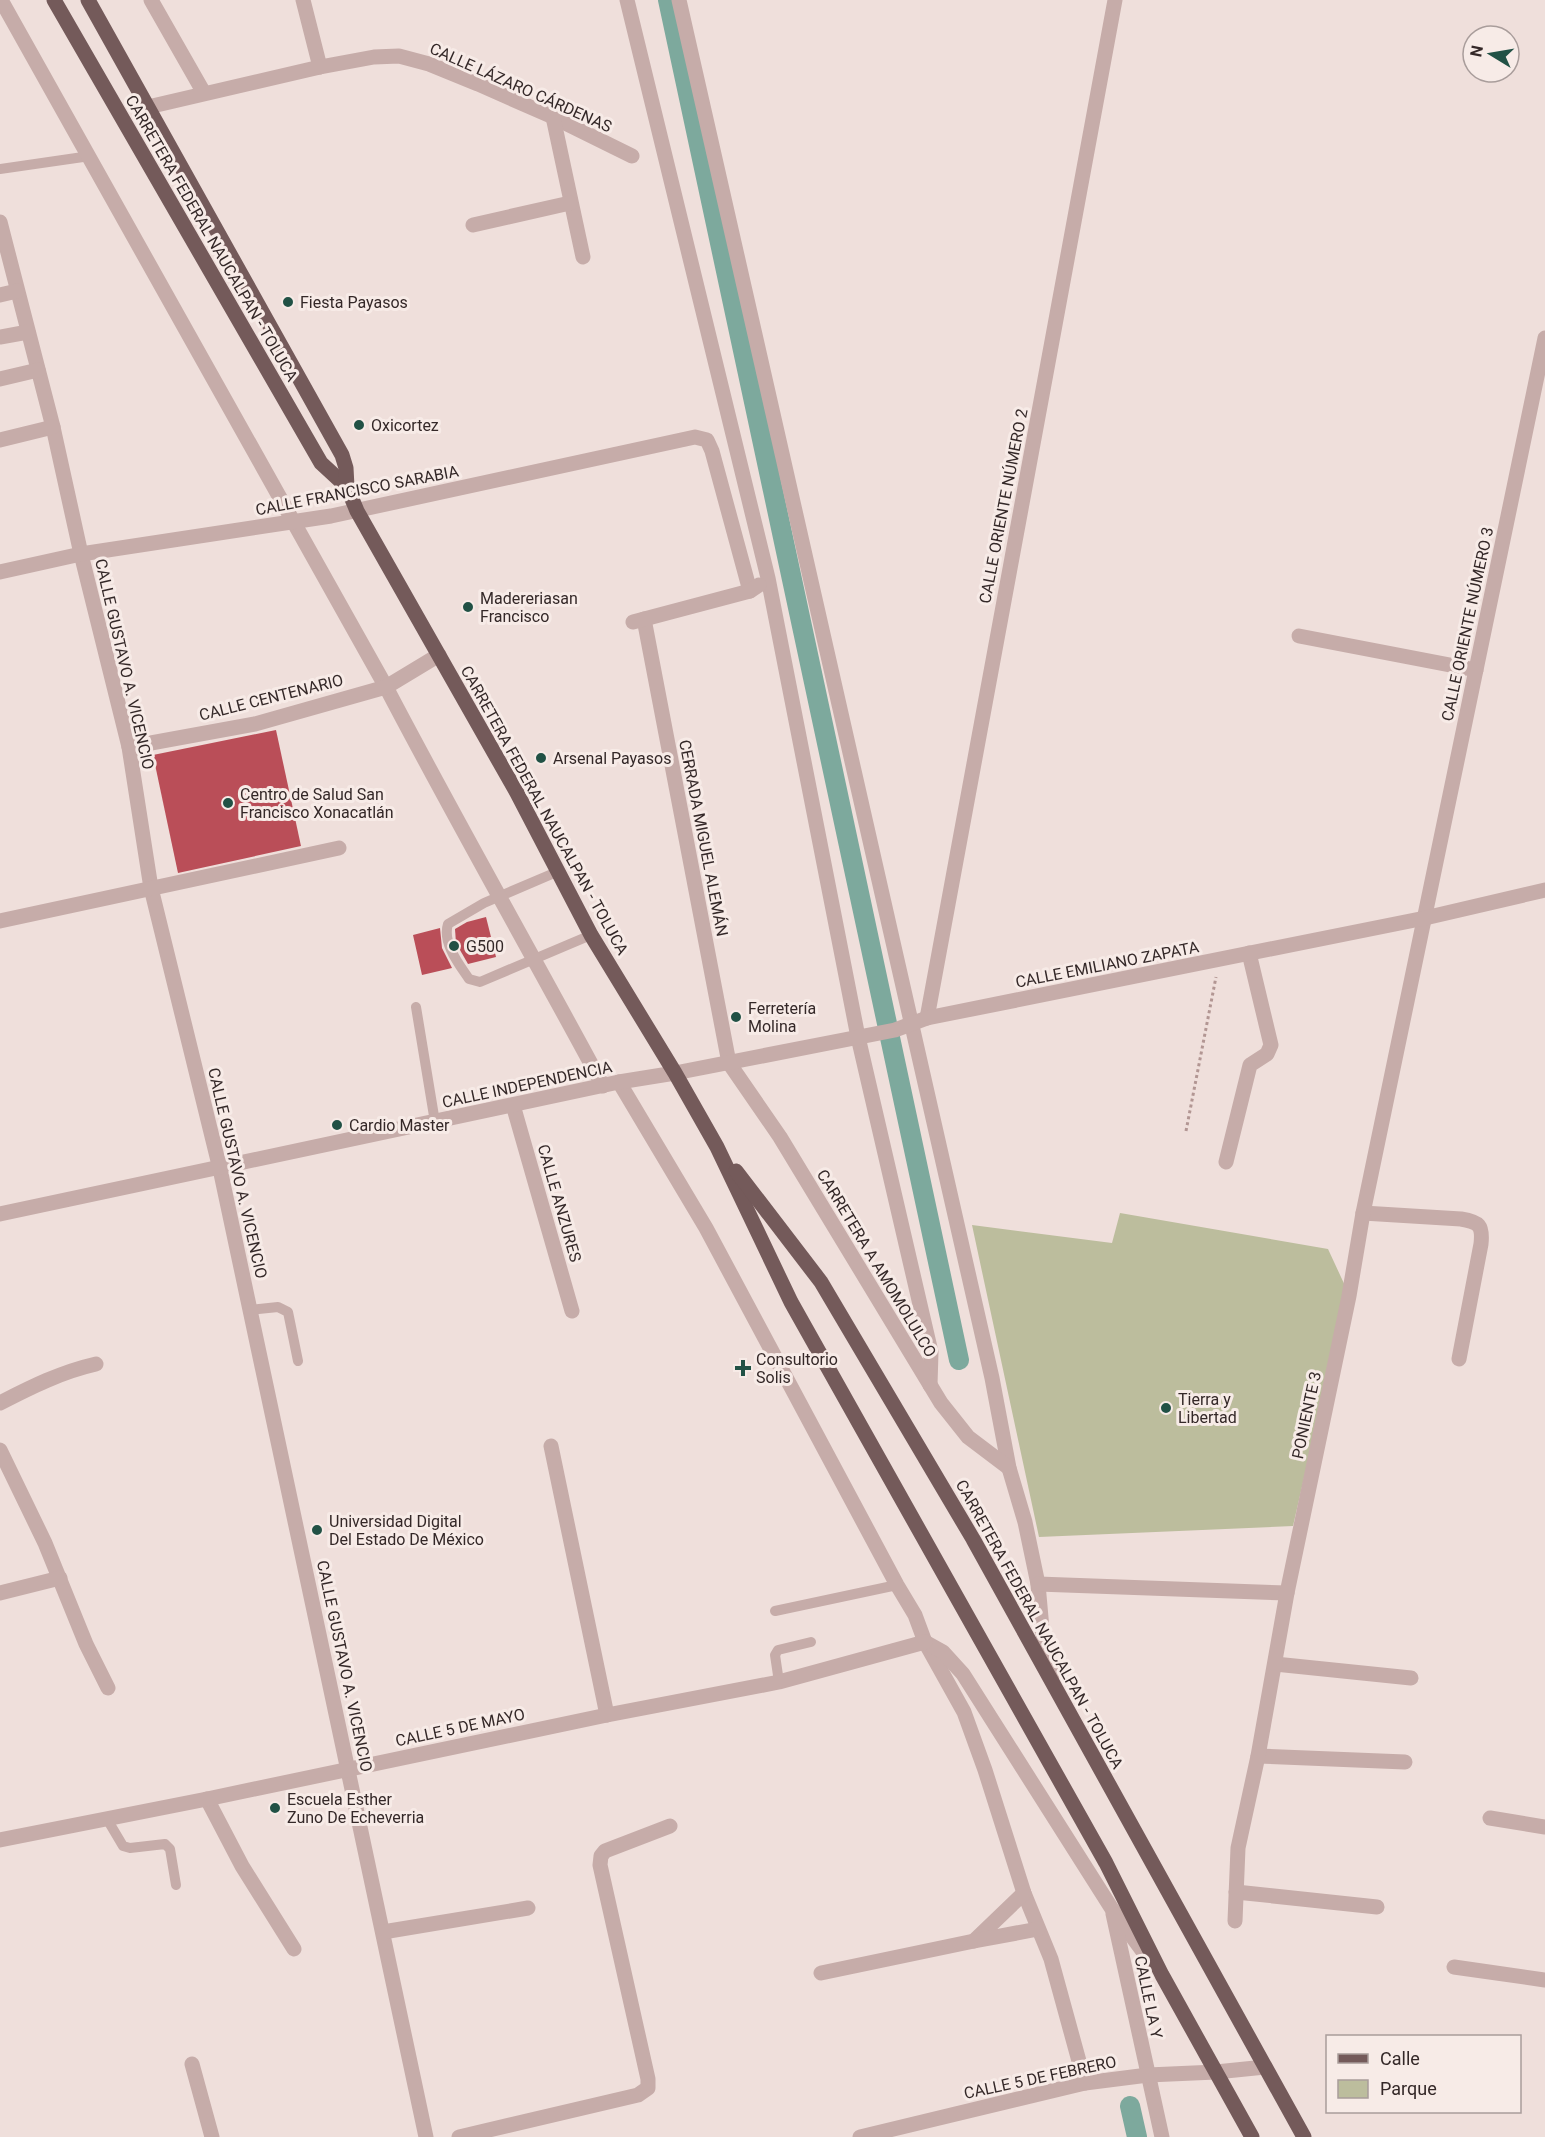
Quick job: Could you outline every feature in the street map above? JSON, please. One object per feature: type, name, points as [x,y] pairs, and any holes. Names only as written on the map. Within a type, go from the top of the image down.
[{"type":"main road","name":"CARRETERA FEDERAL NAUCALPAN - TOLUCA","points":[[54,0],[321,463],[346,488],[559,871],[591,935],[717,1147],[791,1302],[1106,1863],[1162,1975],[1252,2137]]},
{"type":"main road","name":"CARRETERA FEDERAL NAUCALPAN - TOLUCA","points":[[88,0],[342,455],[346,468],[346,488]]},
{"type":"main road","name":"CARRETERA FEDERAL NAUCALPAN - TOLUCA","points":[[717,1147],[821,1282],[973,1539],[1304,2137]]},
{"type":"street","points":[[1,0],[386,687],[603,1086]]},
{"type":"street","points":[[151,0],[204,93]]},
{"type":"street","points":[[303,0],[320,67]]},
{"type":"street","points":[[627,0],[768,578],[858,1037],[931,1352],[930,1385]]},
{"type":"street","points":[[679,0],[992,1378],[1009,1468],[1025,1522],[1038,1584],[1045,1650],[1057,1691]]},
{"type":"street","name":"CALLE ORIENTE NÚMERO 2","points":[[927,1018],[1115,0]]},
{"type":"street","name":"CALLE LÁZARO CÁRDENAS","points":[[148,107],[320,67],[374,57],[405,57],[439,68],[552,117],[632,156]]},
{"type":"street","points":[[552,117],[583,257]]},
{"type":"street","points":[[473,225],[570,203]]},
{"type":"street","name":"CALLE GUSTAVO A. VICENCIO","points":[[0,222],[53,427],[81,554],[129,747],[151,888],[220,1169],[426,2137]]},
{"type":"street","points":[[0,295],[17,291]]},
{"type":"street","points":[[0,337],[27,332]]},
{"type":"street","name":"CALLE ORIENTE NÚMERO 3","points":[[1425,918],[1545,338]]},
{"type":"street","points":[[0,379],[38,370]]},
{"type":"street","points":[[0,440],[53,427]]},
{"type":"street","name":"CALLE FRANCISCO SARABIA","points":[[0,572],[81,554],[357,511],[695,437],[707,440],[712,451],[750,591]]},
{"type":"street","points":[[750,591],[768,578]]},
{"type":"street","name":"CERRADA MIGUEL ALEMÁN","points":[[729,1063],[638,621],[750,591]]},
{"type":"street","points":[[1299,636],[1476,670]]},
{"type":"street","name":"CALLE CENTENARIO","points":[[129,747],[255,724],[386,687],[439,655]]},
{"type":"street","points":[[0,921],[339,848]]},
{"type":"street","name":"CALLE EMILIANO ZAPATA","points":[[675,1073],[895,1030],[927,1018],[1425,918],[1545,890]]},
{"type":"street","name":"PONIENTE 3","points":[[1235,1921],[1238,1848],[1258,1756],[1287,1593],[1349,1296],[1363,1214],[1425,918]]},
{"type":"street","points":[[1226,1162],[1250,1065],[1267,1054],[1271,1045],[1249,953]]},
{"type":"street","name":"CARRETERA A AMOMOLULCO","points":[[729,1063],[780,1137],[930,1385],[954,1420],[968,1437],[1009,1468]]},
{"type":"street","name":"CALLE INDEPENDENCIA","points":[[0,1214],[220,1169],[619,1082],[675,1073]]},
{"type":"street","points":[[619,1082],[712,1238],[915,1615],[925,1642],[964,1712],[985,1770],[1023,1893],[1051,1959],[1090,2082]]},
{"type":"street","name":"CALLE ANZURES","points":[[513,1106],[572,1311]]},
{"type":"street","points":[[1363,1214],[1461,1219],[1476,1223],[1480,1227],[1481,1244],[1459,1359]]},
{"type":"street","points":[[0,1403],[50,1378],[96,1364]]},
{"type":"street","points":[[551,1446],[608,1715]]},
{"type":"street","points":[[0,1450],[45,1543],[86,1644],[108,1688]]},
{"type":"street","points":[[0,1593],[60,1578]]},
{"type":"street","points":[[1038,1584],[1287,1593]]},
{"type":"street","points":[[925,1642],[943,1652],[963,1674],[1112,1909],[1162,1975]]},
{"type":"street","name":"CALLE 5 DE MAYO","points":[[0,1840],[778,1682],[925,1642]]},
{"type":"street","points":[[1275,1664],[1412,1678]]},
{"type":"street","points":[[1258,1756],[1405,1762]]},
{"type":"street","points":[[207,1799],[242,1866],[294,1949]]},
{"type":"street","points":[[1490,1818],[1545,1827]]},
{"type":"street","points":[[459,2137],[638,2095],[648,2088],[648,2079],[600,1865],[601,1856],[605,1851],[670,1826]]},
{"type":"street","name":"CALLE LA Y","points":[[1106,1863],[1112,1909],[1162,2137]]},
{"type":"street","points":[[1236,1892],[1377,1907]]},
{"type":"street","points":[[974,1941],[1023,1893]]},
{"type":"street","points":[[383,1932],[528,1908]]},
{"type":"street","points":[[821,1973],[1038,1929]]},
{"type":"street","points":[[1454,1967],[1545,1980]]},
{"type":"street","points":[[192,2064],[212,2137]]},
{"type":"street","name":"CALLE 5 DE FEBRERO","points":[[860,2137],[1090,2082],[1148,2075],[1265,2067]]},
{"type":"lane","points":[[0,170],[90,156]]},
{"type":"lane","points":[[559,871],[484,903],[448,924],[448,941],[469,979],[480,982],[591,935]]},
{"type":"lane","points":[[416,1007],[435,1122]]},
{"type":"lane","points":[[250,1310],[278,1307],[288,1312],[298,1361]]},
{"type":"lane","points":[[775,1611],[897,1585]]},
{"type":"lane","points":[[778,1682],[775,1655],[778,1650],[811,1642]]},
{"type":"lane","points":[[107,1819],[123,1846],[130,1848],[165,1844],[170,1849],[176,1884]]},
{"type":"path","points":[[1186,1131],[1219,960]]},
{"type":"green space","name":"Tierra y Libertad","points":[[1120,1213],[1328,1249],[1347,1290],[1293,1526],[1039,1537],[972,1225],[1112,1243]]},
{"type":"building","name":"Centro de Salud San Francisco Xonacatlán","points":[[276,730],[301,846],[178,873],[153,755]]},
{"type":"building","points":[[486,917],[496,957],[468,964],[456,943],[455,929],[467,922]]},
{"type":"building","points":[[440,928],[442,948],[452,968],[422,975],[413,935]]},
{"type":"waterway","points":[[668,0],[959,1360]]},
{"type":"waterway","points":[[1130,2106],[1137,2137]]},
{"type":"place","name":"Fiesta Payasos","points":[[288,302]]},
{"type":"place","name":"Oxicortez","points":[[359,425]]},
{"type":"place","name":"Madereriasan Francisco","points":[[468,607]]},
{"type":"place","name":"Arsenal Payasos","points":[[541,758]]},
{"type":"place","name":"Centro de Salud San Francisco Xonacatlán","points":[[228,803]]},
{"type":"place","name":"G500","points":[[454,946]]},
{"type":"place","name":"Ferretería Molina","points":[[736,1017]]},
{"type":"place","name":"Cardio Master","points":[[337,1125]]},
{"type":"place","name":"Consultorio Solis","points":[[743,1368]]},
{"type":"place","name":"Tierra y Libertad","points":[[1166,1408]]},
{"type":"place","name":"Universidad Digital Del Estado De México","points":[[317,1530]]},
{"type":"place","name":"Escuela Esther Zuno De Echeverria","points":[[275,1808]]}]
